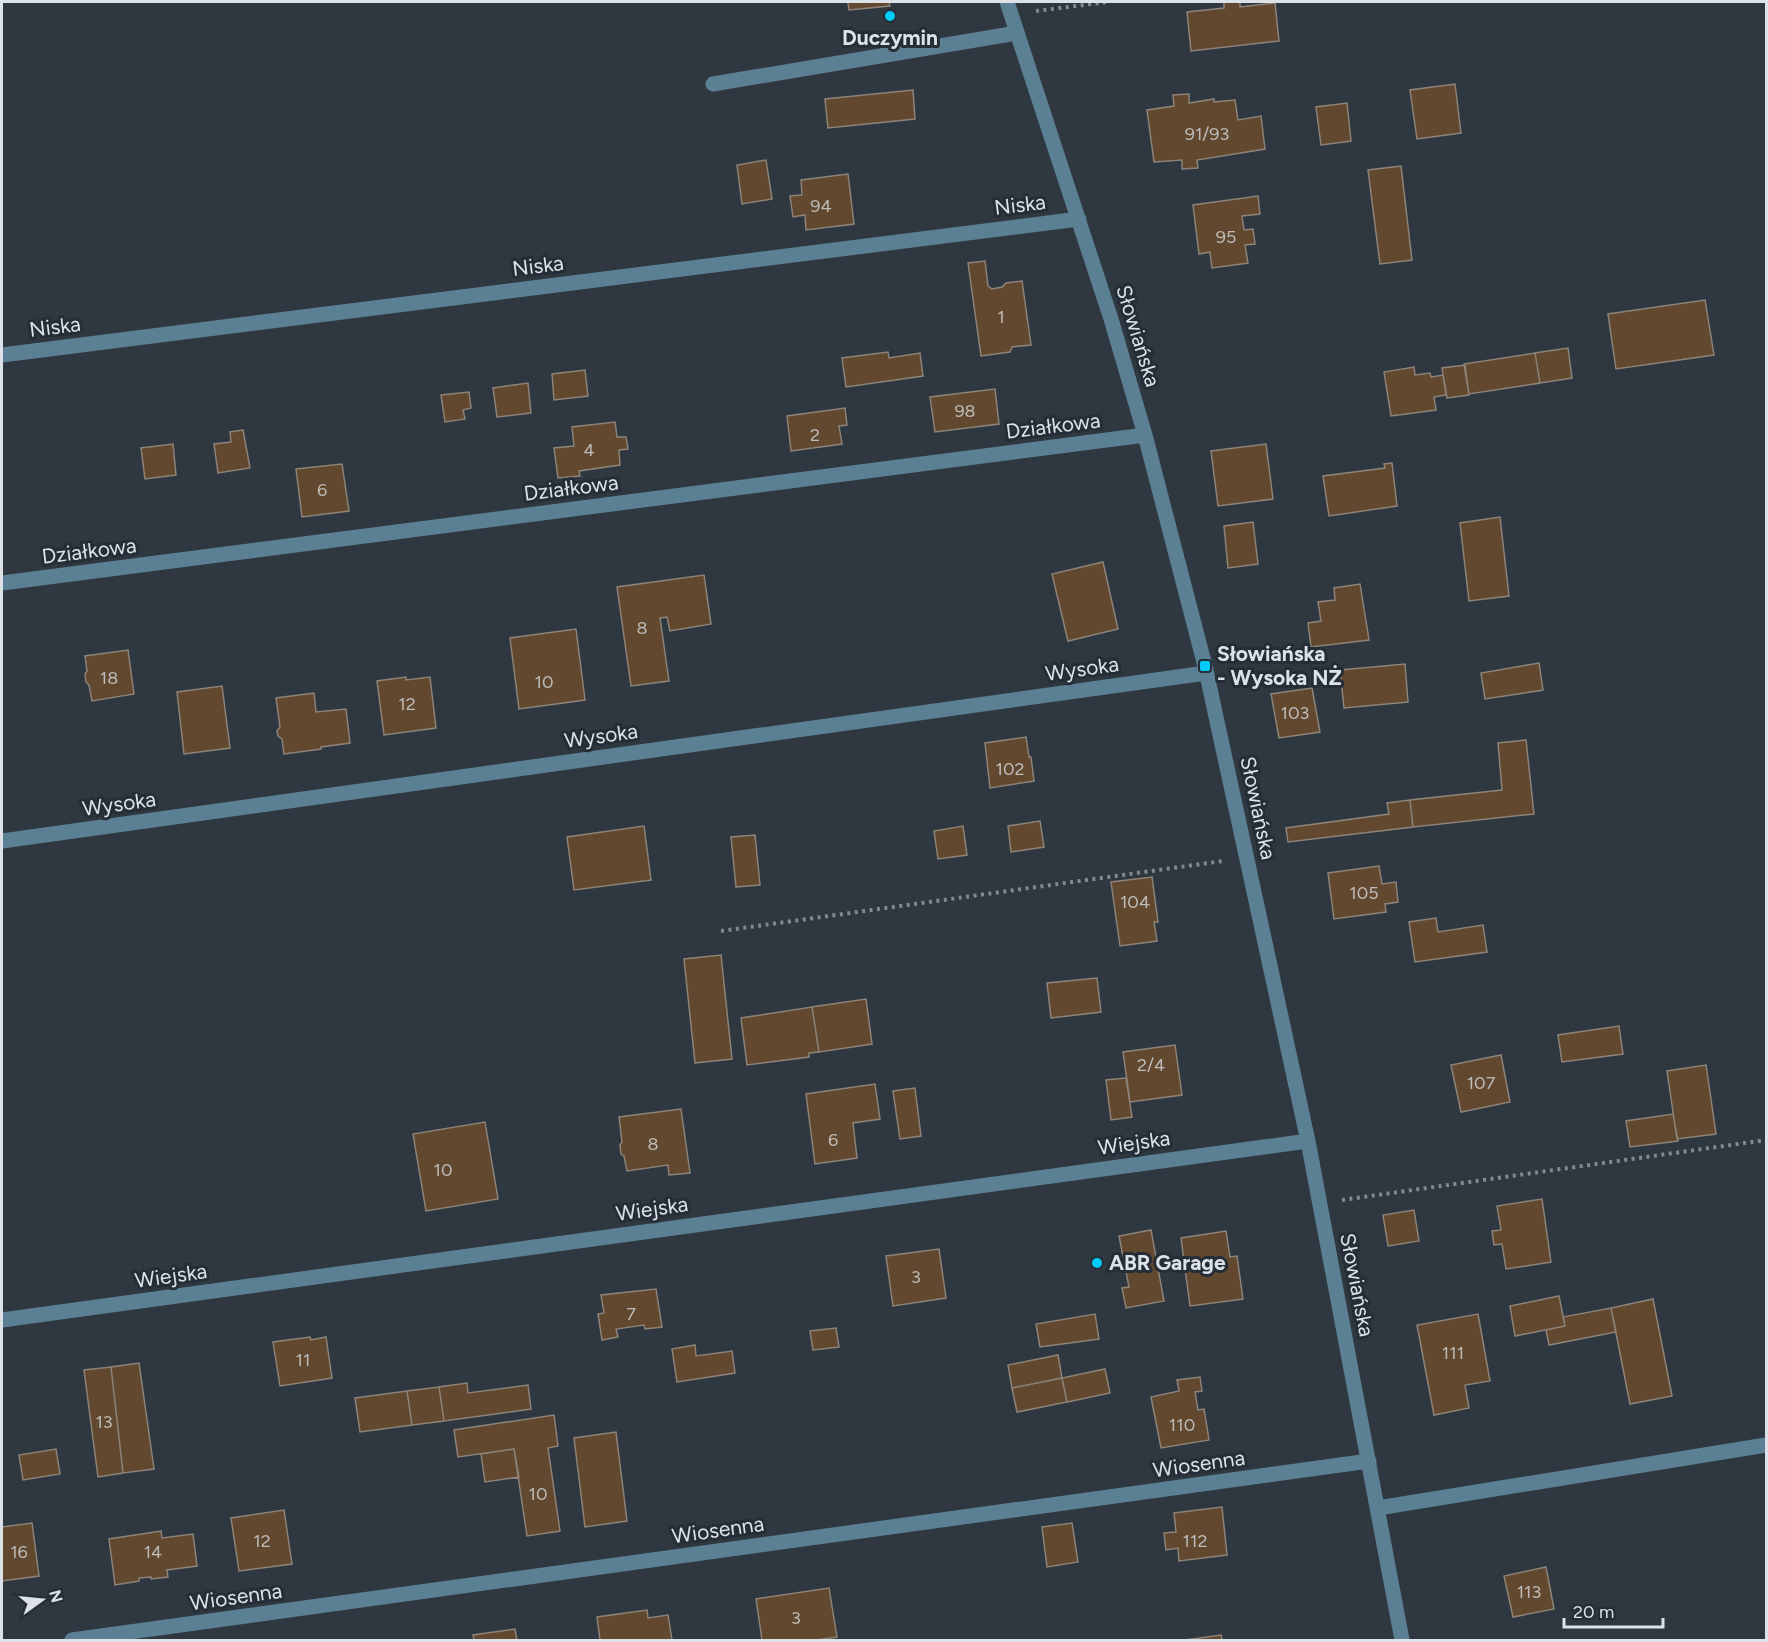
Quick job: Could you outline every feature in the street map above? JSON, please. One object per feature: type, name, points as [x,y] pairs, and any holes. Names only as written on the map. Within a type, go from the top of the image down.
[{"type":"street","name":"Słowiańska","points":[[1009,8],[1112,319],[1145,435],[1206,673],[1308,1141],[1402,1641]]},
{"type":"street","points":[[713,84],[1017,33]]},
{"type":"street","name":"Niska","points":[[2,355],[1079,219]]},
{"type":"street","name":"Działkowa","points":[[2,583],[1145,435]]},
{"type":"street","name":"Wysoka","points":[[2,841],[1206,673]]},
{"type":"street","name":"Wiejska","points":[[2,1320],[1308,1141]]},
{"type":"street","points":[[1378,1508],[1767,1445]]},
{"type":"street","name":"Wiosenna","points":[[72,1641],[1369,1461]]},
{"type":"path","points":[[1009,8],[1108,2]]},
{"type":"path","points":[[721,931],[1247,858]]},
{"type":"path","points":[[1320,1203],[1767,1140]]},
{"type":"building","points":[[848,2],[889,2],[890,6],[849,10]]},
{"type":"building","points":[[1224,2],[1240,2],[1240,7],[1275,3],[1279,41],[1191,51],[1187,12],[1224,8]]},
{"type":"building","points":[[1455,84],[1461,133],[1417,139],[1410,90]]},
{"type":"building","points":[[913,90],[915,119],[828,128],[825,99]]},
{"type":"building","points":[[1189,94],[1189,103],[1214,99],[1214,102],[1235,100],[1238,120],[1261,116],[1265,149],[1197,160],[1198,168],[1182,169],[1182,160],[1154,162],[1147,110],[1174,106],[1173,95]]},
{"type":"building","points":[[1347,103],[1351,141],[1321,145],[1316,107]]},
{"type":"building","points":[[766,160],[772,199],[742,204],[737,165]]},
{"type":"building","points":[[1401,166],[1412,260],[1380,264],[1368,170]]},
{"type":"building","points":[[848,174],[854,224],[806,230],[805,215],[793,217],[790,196],[802,195],[801,180]]},
{"type":"building","points":[[1258,196],[1260,214],[1242,216],[1244,230],[1253,229],[1255,244],[1245,245],[1248,263],[1212,268],[1210,252],[1199,254],[1193,205]]},
{"type":"building","points":[[985,261],[988,286],[992,289],[1002,287],[1006,283],[1022,281],[1031,345],[1012,347],[1010,352],[981,356],[968,263]]},
{"type":"building","points":[[1705,300],[1714,355],[1616,369],[1608,314]]},
{"type":"building","points":[[1568,348],[1572,378],[1540,383],[1535,353]]},
{"type":"building","points":[[888,352],[889,358],[920,353],[923,376],[846,387],[842,358]]},
{"type":"building","points":[[1535,353],[1540,383],[1469,394],[1464,364]]},
{"type":"building","points":[[1465,365],[1469,395],[1447,398],[1442,368]]},
{"type":"building","points":[[1414,367],[1415,375],[1430,373],[1431,377],[1443,375],[1446,395],[1434,397],[1436,410],[1391,416],[1384,372]]},
{"type":"building","points":[[585,370],[588,396],[554,400],[552,374]]},
{"type":"building","points":[[528,383],[531,413],[497,417],[493,388]]},
{"type":"building","points":[[995,389],[999,424],[935,432],[930,397]]},
{"type":"building","points":[[469,392],[471,408],[463,410],[465,419],[445,422],[441,395]]},
{"type":"building","points":[[845,408],[847,425],[839,426],[842,444],[791,451],[787,416]]},
{"type":"building","points":[[615,422],[617,437],[626,437],[628,449],[619,450],[620,465],[579,471],[580,476],[558,478],[554,448],[574,446],[572,427]]},
{"type":"building","points":[[243,430],[250,468],[218,473],[214,444],[231,442],[230,432]]},
{"type":"building","points":[[173,444],[176,475],[145,479],[141,448]]},
{"type":"building","points":[[1266,444],[1273,499],[1218,506],[1211,451]]},
{"type":"building","points":[[1392,463],[1397,506],[1329,516],[1323,476],[1385,468],[1384,464]]},
{"type":"building","points":[[342,464],[349,511],[302,517],[296,469]]},
{"type":"building","points":[[1500,517],[1509,596],[1469,601],[1460,523]]},
{"type":"building","points":[[1253,522],[1258,564],[1228,568],[1224,526]]},
{"type":"building","points":[[1103,562],[1118,629],[1068,641],[1052,574]]},
{"type":"building","points":[[704,575],[711,624],[670,631],[667,617],[660,618],[669,681],[631,686],[617,587]]},
{"type":"building","points":[[1360,584],[1369,640],[1311,647],[1308,623],[1321,621],[1318,602],[1335,600],[1334,588]]},
{"type":"building","points":[[576,629],[585,700],[519,709],[510,638]]},
{"type":"building","points":[[128,650],[134,694],[92,701],[89,685],[86,682],[85,656]]},
{"type":"building","points":[[1539,663],[1543,690],[1485,699],[1481,673]]},
{"type":"building","points":[[1405,664],[1408,702],[1344,708],[1340,670]]},
{"type":"building","points":[[406,677],[406,680],[430,677],[436,728],[384,735],[377,681]]},
{"type":"building","points":[[222,686],[230,748],[184,754],[177,692]]},
{"type":"building","points":[[1312,688],[1320,732],[1279,738],[1271,694]]},
{"type":"building","points":[[314,693],[316,712],[346,709],[350,743],[284,754],[282,739],[278,736],[277,731],[280,727],[276,698]]},
{"type":"building","points":[[1026,737],[1034,781],[990,788],[985,743]]},
{"type":"building","points":[[1526,740],[1534,814],[1413,827],[1410,800],[1502,790],[1498,743]]},
{"type":"building","points":[[1410,800],[1413,827],[1288,842],[1286,828],[1389,814],[1387,803]]},
{"type":"building","points":[[1040,821],[1044,847],[1011,852],[1008,826]]},
{"type":"building","points":[[644,826],[651,880],[574,890],[567,837]]},
{"type":"building","points":[[963,826],[967,855],[938,859],[934,831]]},
{"type":"building","points":[[755,835],[760,885],[736,887],[731,837]]},
{"type":"building","points":[[1379,866],[1382,884],[1396,882],[1398,902],[1385,904],[1386,912],[1334,919],[1328,873]]},
{"type":"building","points":[[1152,877],[1158,922],[1154,922],[1157,941],[1120,946],[1111,882]]},
{"type":"building","points":[[1436,918],[1438,932],[1483,925],[1487,952],[1415,962],[1409,922]]},
{"type":"building","points":[[721,955],[732,1059],[695,1063],[684,959]]},
{"type":"building","points":[[1097,978],[1101,1012],[1051,1018],[1047,983]]},
{"type":"building","points":[[866,999],[872,1044],[819,1052],[812,1007]]},
{"type":"building","points":[[812,1007],[819,1052],[809,1053],[809,1057],[747,1065],[741,1018]]},
{"type":"building","points":[[1619,1026],[1623,1054],[1562,1062],[1558,1035]]},
{"type":"building","points":[[1175,1045],[1182,1095],[1130,1102],[1123,1052]]},
{"type":"building","points":[[1501,1055],[1510,1102],[1461,1112],[1451,1065]]},
{"type":"building","points":[[1706,1065],[1716,1134],[1677,1139],[1667,1071]]},
{"type":"building","points":[[1126,1078],[1132,1117],[1111,1120],[1106,1080]]},
{"type":"building","points":[[875,1084],[880,1119],[853,1123],[857,1158],[815,1164],[806,1094]]},
{"type":"building","points":[[915,1088],[921,1136],[900,1139],[893,1091]]},
{"type":"building","points":[[681,1109],[690,1173],[669,1175],[668,1165],[627,1171],[624,1156],[621,1154],[619,1117]]},
{"type":"building","points":[[1673,1114],[1678,1141],[1630,1147],[1626,1121]]},
{"type":"building","points":[[485,1122],[498,1199],[426,1211],[413,1134]]},
{"type":"building","points":[[1542,1199],[1551,1262],[1506,1269],[1502,1244],[1494,1245],[1492,1231],[1501,1230],[1497,1206]]},
{"type":"building","points":[[1414,1210],[1419,1241],[1388,1246],[1383,1215]]},
{"type":"building","points":[[1151,1230],[1164,1301],[1126,1308],[1122,1288],[1129,1287],[1119,1236]]},
{"type":"building","points":[[1226,1231],[1230,1257],[1237,1256],[1243,1299],[1190,1306],[1181,1238]]},
{"type":"building","points":[[939,1249],[946,1298],[893,1306],[886,1256]]},
{"type":"building","points":[[656,1289],[662,1327],[645,1329],[644,1325],[616,1329],[618,1337],[602,1340],[598,1314],[604,1313],[601,1295]]},
{"type":"building","points":[[1559,1296],[1565,1326],[1515,1336],[1510,1306]]},
{"type":"building","points":[[1653,1299],[1672,1396],[1630,1404],[1611,1308]]},
{"type":"building","points":[[1611,1308],[1616,1332],[1549,1345],[1546,1330],[1565,1326],[1563,1317]]},
{"type":"building","points":[[1095,1314],[1099,1339],[1040,1347],[1036,1324]]},
{"type":"building","points":[[1478,1314],[1490,1381],[1465,1385],[1469,1408],[1434,1415],[1417,1325]]},
{"type":"building","points":[[836,1328],[839,1347],[813,1350],[810,1331]]},
{"type":"building","points":[[310,1337],[311,1340],[326,1337],[332,1378],[280,1386],[273,1342]]},
{"type":"building","points":[[695,1345],[696,1356],[732,1351],[735,1373],[677,1382],[672,1349]]},
{"type":"building","points":[[1058,1355],[1062,1378],[1012,1388],[1008,1365]]},
{"type":"building","points":[[139,1363],[154,1469],[123,1473],[111,1367]]},
{"type":"building","points":[[111,1367],[123,1473],[98,1477],[84,1370]]},
{"type":"building","points":[[1105,1369],[1110,1393],[1067,1402],[1062,1378]]},
{"type":"building","points":[[1200,1377],[1202,1391],[1195,1392],[1198,1410],[1204,1409],[1209,1440],[1161,1448],[1151,1397],[1179,1391],[1177,1380]]},
{"type":"building","points":[[1062,1378],[1067,1402],[1017,1412],[1012,1388]]},
{"type":"building","points":[[467,1383],[468,1393],[528,1385],[531,1409],[444,1421],[439,1387]]},
{"type":"building","points":[[439,1387],[444,1421],[412,1425],[407,1391]]},
{"type":"building","points":[[407,1391],[412,1425],[360,1432],[355,1398]]},
{"type":"building","points":[[554,1415],[558,1446],[548,1448],[560,1531],[527,1536],[514,1449],[458,1457],[454,1430]]},
{"type":"building","points":[[616,1432],[627,1521],[585,1527],[574,1438]]},
{"type":"building","points":[[56,1449],[60,1474],[23,1480],[19,1455]]},
{"type":"building","points":[[514,1449],[519,1477],[485,1482],[481,1454]]},
{"type":"building","points":[[1222,1507],[1227,1555],[1179,1561],[1178,1548],[1166,1550],[1164,1533],[1176,1532],[1174,1513]]},
{"type":"building","points":[[284,1510],[292,1564],[239,1571],[231,1518]]},
{"type":"building","points":[[32,1523],[39,1576],[2,1581],[2,1527]]},
{"type":"building","points":[[1072,1523],[1078,1562],[1047,1567],[1042,1527]]},
{"type":"building","points":[[161,1531],[162,1538],[193,1534],[197,1566],[167,1570],[168,1577],[139,1578],[139,1581],[115,1585],[109,1539]]},
{"type":"building","points":[[1546,1567],[1554,1609],[1513,1617],[1504,1576]]},
{"type":"building","points":[[829,1588],[837,1637],[817,1640],[762,1640],[756,1599]]},
{"type":"building","points":[[647,1610],[648,1618],[668,1615],[672,1640],[600,1640],[597,1617]]},
{"type":"building","points":[[515,1629],[517,1640],[474,1640],[473,1635]]},
{"type":"building","points":[[1221,1635],[1222,1640],[1185,1640]]},
{"type":"place","name":"Duczymin","points":[[890,16]]},
{"type":"place","name":"Słowiańska - Wysoka NŻ","points":[[1205,666]]},
{"type":"place","name":"ABR Garage","points":[[1097,1263]]}]
